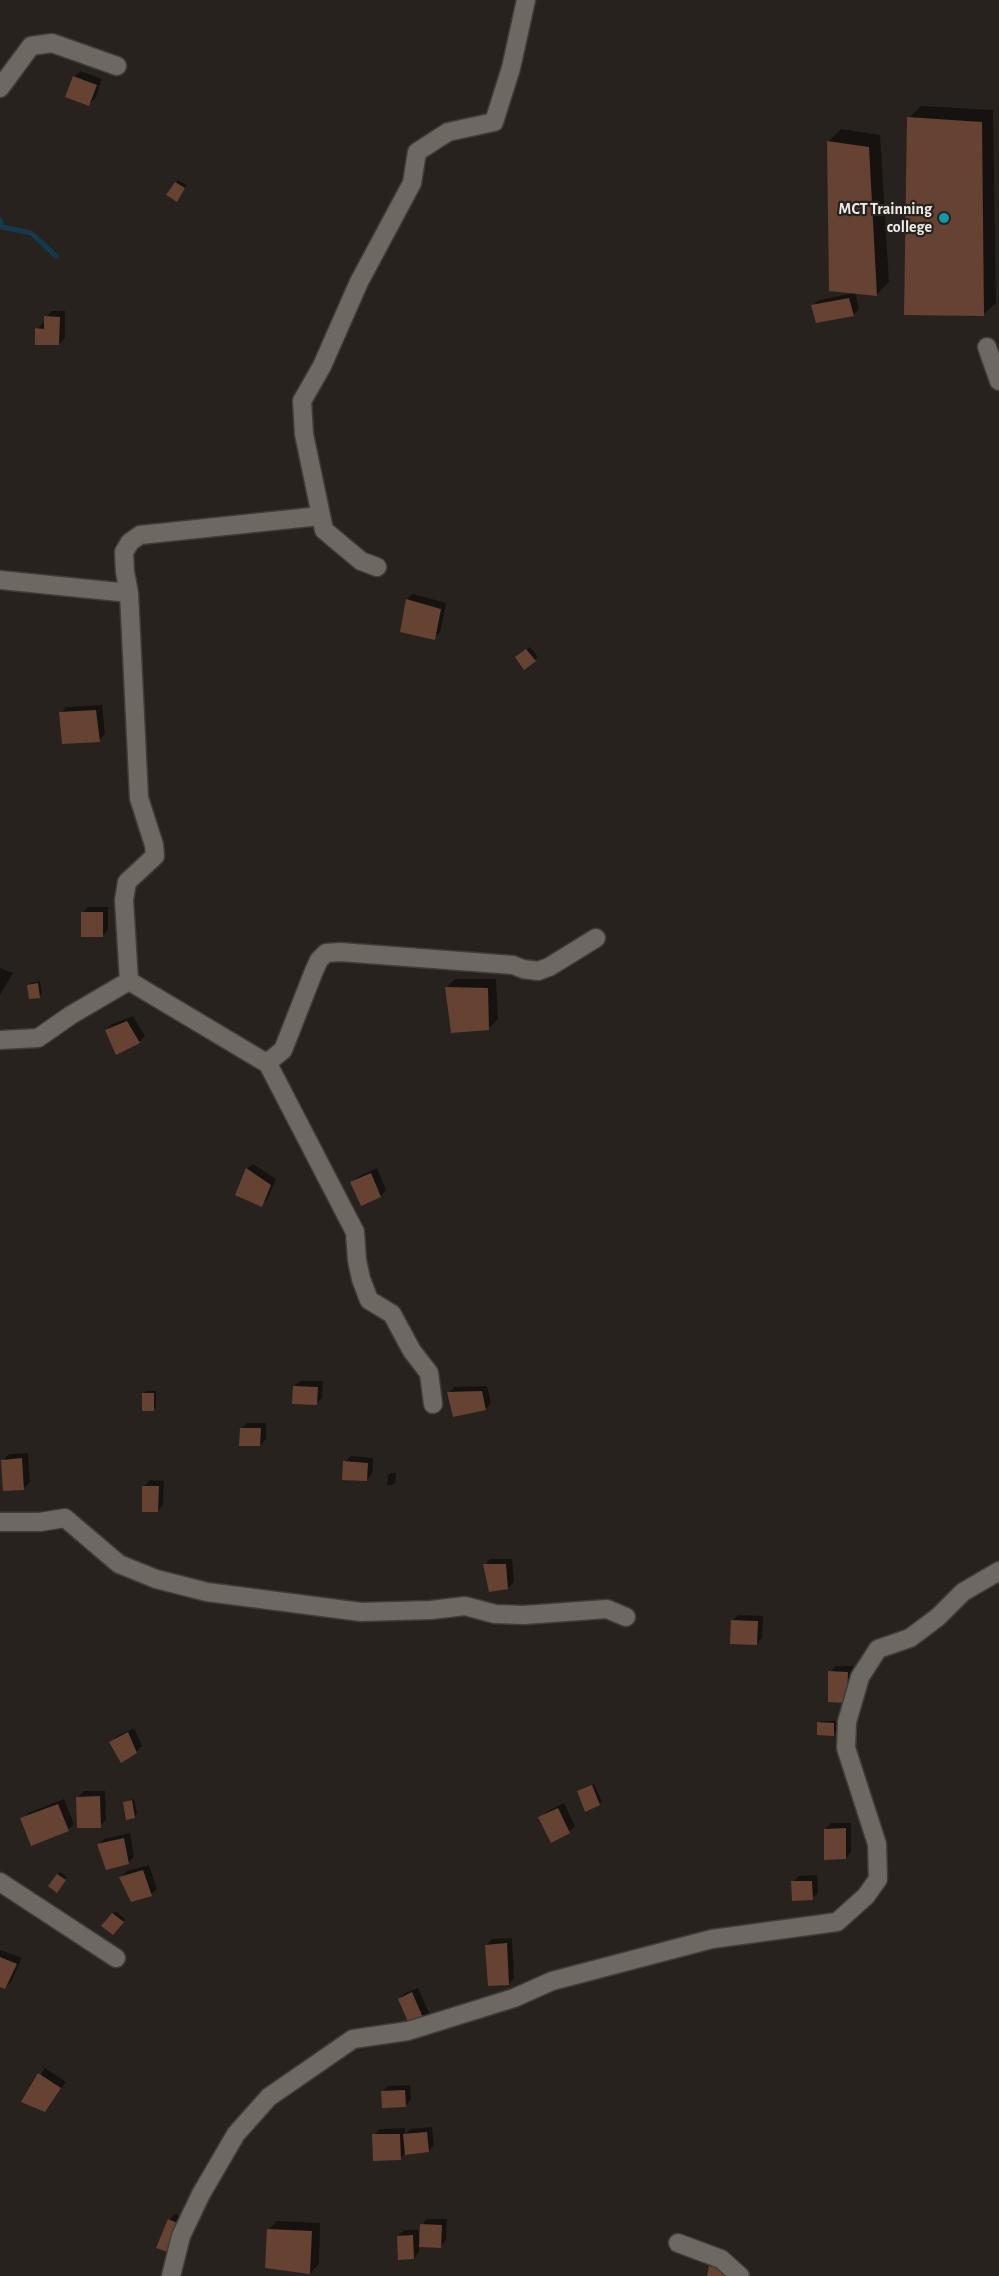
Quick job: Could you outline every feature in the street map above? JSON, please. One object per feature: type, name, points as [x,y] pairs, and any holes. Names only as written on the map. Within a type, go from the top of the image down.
[{"type":"street","points":[[377,567],[361,561],[324,530],[304,434],[302,401],[322,366],[359,282],[412,183],[417,152],[448,132],[494,122],[511,68],[525,0]]},
{"type":"street","points":[[0,88],[31,46],[52,43],[117,66]]},
{"type":"street","points":[[987,347],[999,381]]},
{"type":"street","points":[[129,981],[124,900],[127,882],[155,856],[139,798],[129,593],[124,552],[130,542],[140,535],[320,516]]},
{"type":"street","points":[[0,580],[129,593]]},
{"type":"street","points":[[267,1063],[283,1050],[314,970],[326,953],[340,952],[513,965],[523,969],[538,970],[549,967],[596,938]]},
{"type":"street","points":[[0,1041],[38,1038],[71,1015],[129,981]]},
{"type":"street","points":[[129,981],[267,1063],[355,1232],[357,1260],[369,1300],[392,1314],[412,1351],[429,1373],[433,1404]]},
{"type":"street","points":[[0,1522],[40,1522],[64,1518],[119,1564],[156,1580],[228,1595],[361,1612],[431,1610],[465,1606],[495,1614],[524,1615],[607,1609],[626,1617]]},
{"type":"street","points":[[171,2276],[181,2236],[201,2194],[236,2134],[269,2097],[353,2039],[408,2031],[514,1998],[552,1981],[712,1939],[837,1922],[866,1896],[878,1879],[877,1844],[846,1748],[847,1722],[860,1677],[878,1649],[910,1638],[938,1617],[963,1592],[999,1571]]},
{"type":"street","points":[[0,1882],[116,1958]]},
{"type":"street","points":[[678,2243],[721,2259],[740,2276]]},
{"type":"building","points":[[73,76],[97,85],[89,106],[65,97]]},
{"type":"building","name":"MCT Trainning college","points":[[907,117],[982,122],[984,316],[904,315]]},
{"type":"building","points":[[827,141],[869,147],[877,296],[829,291]]},
{"type":"building","points":[[175,182],[185,188],[177,202],[166,195]]},
{"type":"building","points":[[849,298],[854,316],[816,323],[811,305]]},
{"type":"building","points":[[44,316],[60,317],[59,345],[35,345],[35,328],[44,329]]},
{"type":"building","points":[[406,599],[441,609],[435,640],[400,632]]},
{"type":"building","points":[[526,649],[536,661],[524,670],[515,657]]},
{"type":"building","points":[[96,710],[100,742],[62,744],[59,712]]},
{"type":"building","points":[[81,912],[103,912],[103,937],[81,937]]},
{"type":"building","points":[[38,983],[40,998],[29,999],[27,985]]},
{"type":"building","points":[[445,987],[488,988],[489,1030],[451,1033]]},
{"type":"building","points":[[127,1021],[140,1043],[116,1055],[105,1030]]},
{"type":"building","points":[[246,1168],[271,1185],[262,1207],[235,1195]]},
{"type":"building","points":[[371,1173],[381,1197],[361,1206],[350,1182]]},
{"type":"building","points":[[293,1386],[318,1387],[317,1405],[292,1404]]},
{"type":"building","points":[[482,1391],[486,1410],[453,1417],[447,1392]]},
{"type":"building","points":[[142,1393],[154,1393],[154,1411],[142,1411]]},
{"type":"building","points":[[240,1428],[261,1428],[260,1446],[239,1446]]},
{"type":"building","points":[[22,1458],[24,1490],[3,1491],[1,1460]]},
{"type":"building","points":[[343,1461],[368,1463],[367,1481],[342,1480]]},
{"type":"building","points":[[142,1486],[159,1486],[158,1512],[142,1512]]},
{"type":"building","points":[[483,1564],[506,1564],[508,1589],[489,1592]]},
{"type":"building","points":[[731,1620],[758,1621],[757,1645],[730,1644]]},
{"type":"building","points":[[828,1671],[848,1672],[847,1703],[828,1702]]},
{"type":"building","points":[[817,1722],[834,1723],[834,1736],[817,1735]]},
{"type":"building","points":[[128,1732],[137,1753],[121,1763],[109,1742]]},
{"type":"building","points":[[592,1785],[600,1805],[585,1812],[577,1791]]},
{"type":"building","points":[[100,1796],[101,1828],[77,1828],[76,1797]]},
{"type":"building","points":[[132,1800],[135,1818],[126,1820],[123,1802]]},
{"type":"building","points":[[58,1804],[69,1831],[31,1846],[20,1818]]},
{"type":"building","points":[[558,1808],[570,1833],[551,1843],[538,1817]]},
{"type":"building","points":[[846,1828],[846,1859],[824,1860],[824,1829]]},
{"type":"building","points":[[124,1838],[129,1864],[106,1870],[97,1844]]},
{"type":"building","points":[[143,1870],[152,1896],[131,1902],[119,1877]]},
{"type":"building","points":[[57,1874],[66,1880],[57,1893],[48,1886]]},
{"type":"building","points":[[791,1881],[812,1881],[813,1900],[792,1901]]},
{"type":"building","points":[[112,1913],[124,1922],[113,1935],[101,1926]]},
{"type":"building","points":[[507,1943],[509,1985],[488,1986],[485,1945]]},
{"type":"building","points":[[0,1957],[17,1964],[5,1989],[0,1987]]},
{"type":"building","points":[[412,1992],[424,2020],[410,2026],[398,1999]]},
{"type":"building","points":[[38,2073],[61,2088],[45,2112],[21,2102]]},
{"type":"building","points":[[405,2090],[406,2107],[382,2108],[381,2091]]},
{"type":"building","points":[[427,2132],[429,2152],[405,2155],[403,2134]]},
{"type":"building","points":[[372,2134],[400,2134],[401,2160],[373,2161]]},
{"type":"building","points":[[168,2219],[180,2224],[168,2252],[156,2248]]},
{"type":"building","points":[[420,2224],[442,2225],[441,2248],[419,2247]]},
{"type":"building","points":[[267,2229],[312,2231],[310,2274],[265,2268]]},
{"type":"building","points":[[413,2235],[414,2259],[398,2260],[397,2236]]},
{"type":"building","points":[[709,2266],[729,2270],[728,2276],[707,2276]]},
{"type":"waterway","points":[[0,220],[2,227],[31,233],[56,256]]},
{"type":"place","name":"MCT Trainning college","points":[[944,218]]}]
